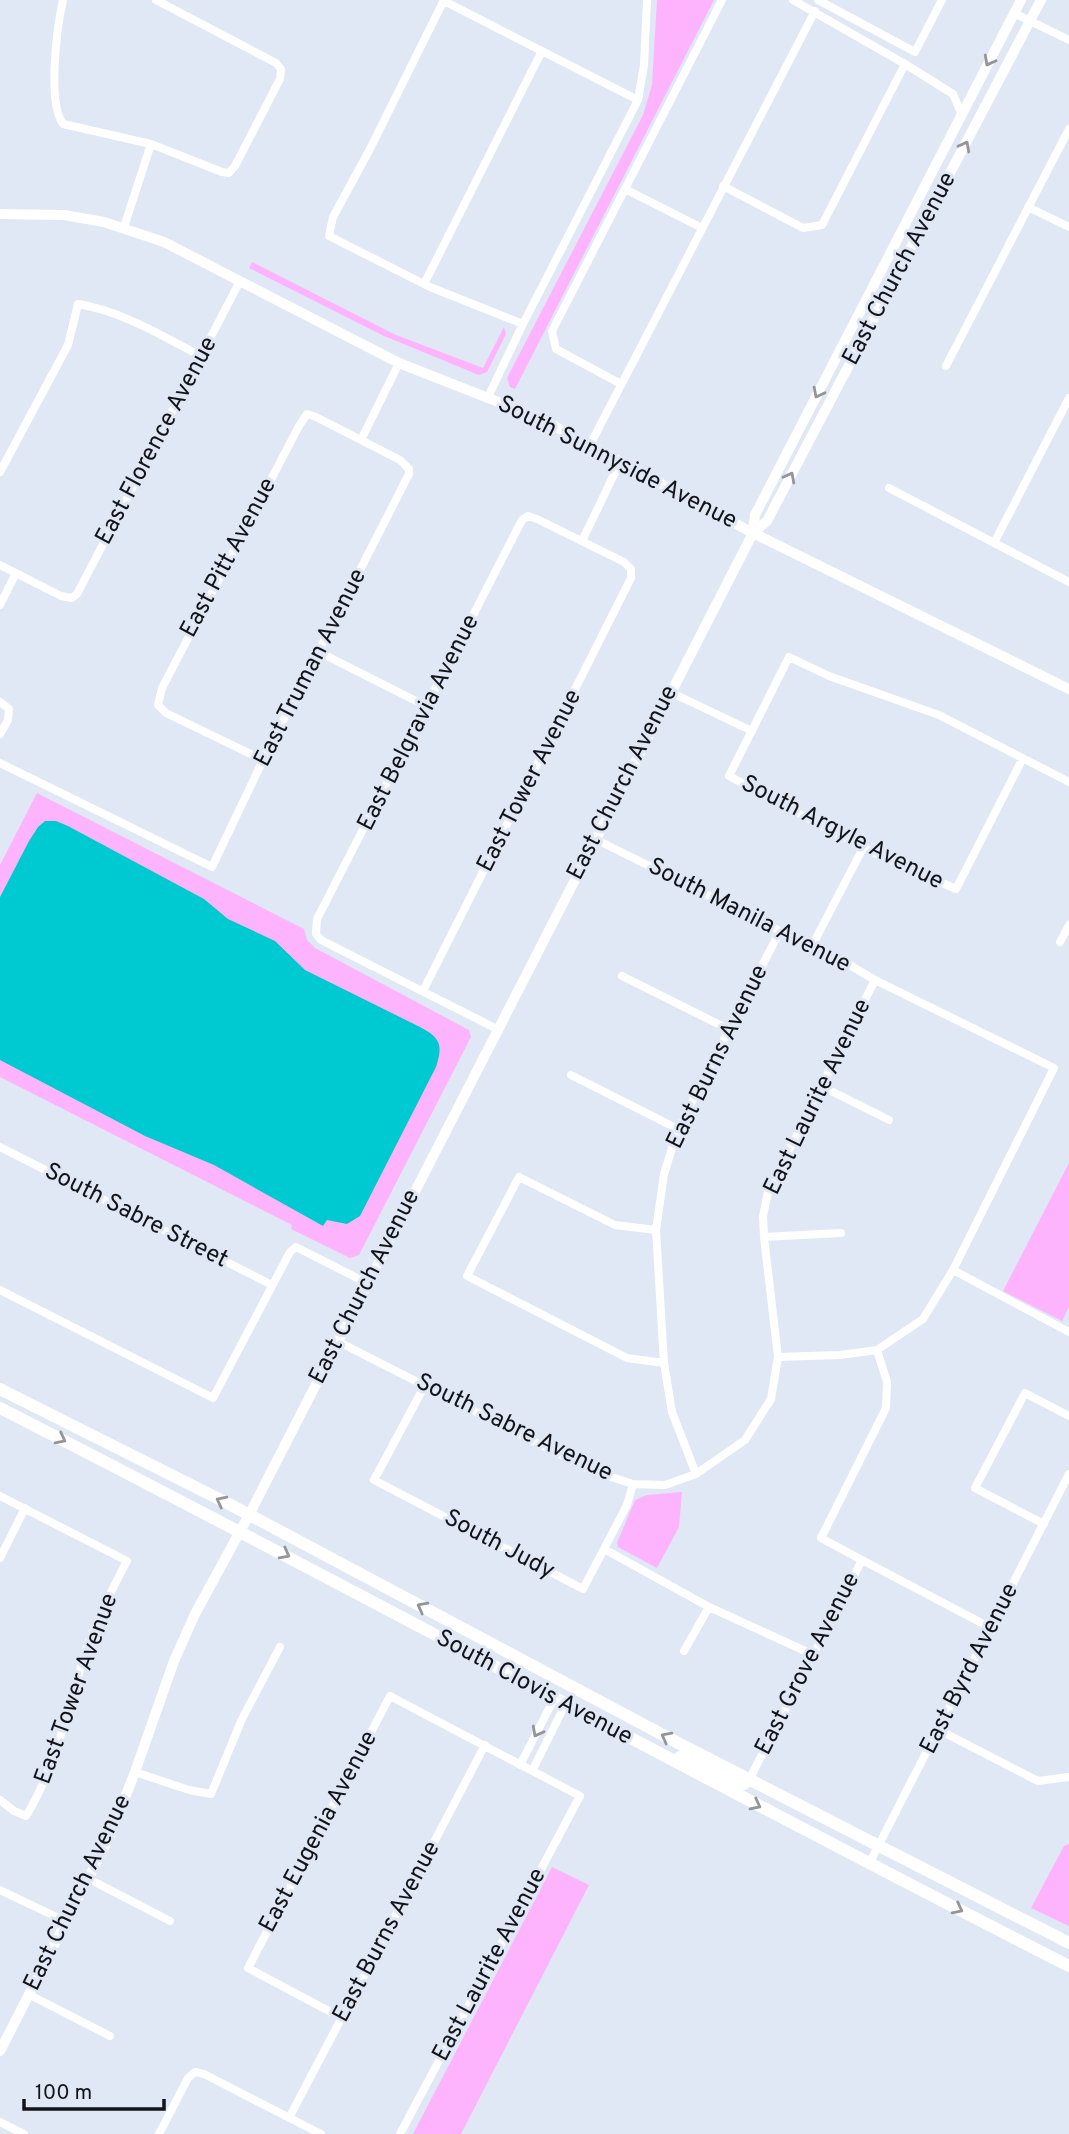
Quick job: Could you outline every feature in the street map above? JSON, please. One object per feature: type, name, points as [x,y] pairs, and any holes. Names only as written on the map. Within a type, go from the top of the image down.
[{"type":"main road","name":"South Clovis Avenue","points":[[0,1389],[249,1515],[748,1780],[1069,1943]]},
{"type":"main road","name":"South Clovis Avenue","points":[[0,1408],[241,1531],[664,1757],[1069,1966]]},
{"type":"main road","points":[[664,1757],[681,1757],[735,1784],[744,1784],[748,1780]]},
{"type":"street","points":[[63,0],[54,66],[58,114],[63,124],[151,144],[229,173],[236,166],[280,79],[281,69],[276,63],[156,0]]},
{"type":"street","points":[[488,397],[638,100],[645,65],[647,0]]},
{"type":"street","points":[[621,384],[556,349],[552,331],[722,0]]},
{"type":"street","points":[[793,0],[953,94],[961,113],[978,122]]},
{"type":"street","points":[[818,0],[830,3],[915,52],[942,0]]},
{"type":"street","name":"East Church Avenue","points":[[0,2051],[110,1836],[164,1685],[184,1638],[752,533],[755,515],[1021,0]]},
{"type":"street","name":"East Church Avenue","points":[[752,533],[767,521],[1041,0]]},
{"type":"street","points":[[523,324],[424,285],[329,236],[333,217],[444,1],[638,100]]},
{"type":"street","points":[[590,445],[814,11]]},
{"type":"street","points":[[1014,13],[1069,40]]},
{"type":"street","points":[[424,285],[542,51]]},
{"type":"street","points":[[723,186],[803,228],[822,225],[905,64]]},
{"type":"street","points":[[946,366],[1069,129]]},
{"type":"street","points":[[124,227],[151,144]]},
{"type":"street","points":[[625,189],[702,228]]},
{"type":"street","points":[[1028,207],[1069,228]]},
{"type":"street","name":"South Sunnyside Avenue","points":[[0,214],[64,215],[124,227],[164,242],[399,363],[539,418],[752,533],[1069,689]]},
{"type":"street","name":"East Florence Avenue","points":[[16,573],[61,596],[72,598],[77,594],[240,281]]},
{"type":"street","points":[[0,472],[68,345],[78,304],[98,307],[201,356]]},
{"type":"street","points":[[360,440],[399,363]]},
{"type":"street","points":[[993,543],[1069,398]]},
{"type":"street","name":"East Pitt Avenue","points":[[263,760],[166,713],[158,705],[162,688],[307,415],[316,416],[360,440]]},
{"type":"street","name":"East Truman Avenue","points":[[0,763],[212,867],[263,760],[406,483],[409,468],[400,460],[360,440]]},
{"type":"street","points":[[582,541],[620,462]]},
{"type":"street","points":[[889,488],[1069,582]]},
{"type":"street","name":"East Belgravia Avenue","points":[[423,991],[321,940],[316,934],[317,919],[522,520],[528,516],[582,541]]},
{"type":"street","name":"East Tower Avenue","points":[[423,991],[631,578],[631,569],[624,562],[582,541]]},
{"type":"street","points":[[0,565],[16,573],[0,605]]},
{"type":"street","points":[[319,652],[428,707]]},
{"type":"street","points":[[670,692],[752,731],[789,657],[829,676],[939,715],[1069,782]]},
{"type":"street","points":[[0,702],[9,709],[8,720],[0,734]]},
{"type":"street","name":"South Argyle Avenue","points":[[752,731],[729,776],[863,848],[956,889],[1023,758]]},
{"type":"street","name":"South Manila Avenue","points":[[595,839],[780,931],[813,944],[875,980],[1054,1068],[953,1270]]},
{"type":"street","points":[[813,944],[863,848]]},
{"type":"street","points":[[1060,942],[1069,925]]},
{"type":"street","name":"East Burns Avenue","points":[[696,1474],[672,1412],[664,1363],[656,1230],[664,1174],[678,1129],[780,931]]},
{"type":"street","points":[[622,976],[728,1029]]},
{"type":"street","name":"East Laurite Avenue","points":[[696,1474],[745,1440],[771,1399],[778,1357],[764,1237],[763,1216],[768,1192],[875,980]]},
{"type":"street","points":[[423,991],[497,1029]]},
{"type":"street","points":[[571,1075],[678,1129]]},
{"type":"street","points":[[821,1086],[889,1120]]},
{"type":"street","name":"South Sabre Street","points":[[0,1147],[272,1285]]},
{"type":"street","points":[[656,1230],[615,1224],[519,1177],[467,1276],[627,1358],[664,1363]]},
{"type":"street","points":[[764,1237],[841,1233]]},
{"type":"street","points":[[0,1290],[213,1398],[290,1252],[296,1247],[368,1283]]},
{"type":"street","points":[[778,1357],[840,1355],[877,1350],[923,1319],[953,1270],[1069,1332]]},
{"type":"street","name":"South Sabre Avenue","points":[[337,1341],[592,1471],[634,1484],[665,1485],[696,1474]]},
{"type":"street","name":"East Grove Avenue","points":[[748,1780],[862,1560],[821,1538],[886,1408],[887,1382],[877,1350]]},
{"type":"street","name":"South Judy","points":[[425,1385],[374,1480],[583,1589],[606,1550]]},
{"type":"street","points":[[1044,1524],[975,1488],[1025,1393],[1069,1416]]},
{"type":"street","name":"East Byrd Avenue","points":[[869,1864],[1069,1474]]},
{"type":"street","points":[[634,1484],[606,1550],[709,1607],[814,1655]]},
{"type":"street","points":[[0,1496],[25,1508],[0,1558]]},
{"type":"street","name":"East Tower Avenue","points":[[0,1800],[26,1816],[47,1775],[89,1642],[127,1561],[25,1508]]},
{"type":"street","points":[[862,1560],[991,1628]]},
{"type":"street","points":[[684,1651],[709,1607]]},
{"type":"street","points":[[135,1772],[189,1790],[211,1794],[242,1719],[280,1647]]},
{"type":"street","name":"East Eugenia Avenue","points":[[342,2018],[248,1968],[390,1696],[485,1745]]},
{"type":"street","points":[[520,1765],[560,1702]]},
{"type":"street","points":[[485,1745],[532,1771],[560,1702]]},
{"type":"street","points":[[939,1730],[1038,1781],[1069,1777]]},
{"type":"street","name":"East Burns Avenue","points":[[289,2118],[485,1745]]},
{"type":"street","name":"East Laurite Avenue","points":[[400,2134],[580,1796],[532,1771]]},
{"type":"street","points":[[89,1879],[170,1921]]},
{"type":"street","points":[[0,1890],[67,1922]]},
{"type":"street","points":[[28,1994],[110,2036]]},
{"type":"street","points":[[159,2134],[188,2078],[195,2072],[204,2074],[321,2134]]},
{"type":"street","points":[[0,2122],[24,2134]]},
{"type":"shaded area","points":[[657,0],[714,0],[515,389],[510,387],[507,378],[643,115],[652,85]]},
{"type":"shaded area","points":[[252,262],[396,335],[483,368],[504,327],[506,334],[487,372],[479,375],[384,336],[249,268]]},
{"type":"shaded area","points":[[37,793],[304,929],[307,940],[315,948],[469,1030],[471,1037],[359,1255],[350,1258],[291,1229],[292,1225],[0,1077],[0,865]]},
{"type":"shaded area","points":[[1069,1163],[1069,1307],[1062,1321],[1003,1291]]},
{"type":"shaded area","points":[[682,1492],[679,1527],[657,1568],[618,1547],[617,1543],[635,1500],[647,1495]]},
{"type":"shaded area","points":[[1069,1844],[1069,1926],[1031,1908],[1064,1846]]},
{"type":"shaded area","points":[[552,1867],[589,1885],[461,2134],[413,2134]]},
{"type":"water","points":[[45,821],[56,821],[68,826],[204,899],[228,919],[275,941],[305,970],[420,1027],[436,1039],[440,1048],[436,1067],[360,1216],[347,1224],[327,1220],[323,1226],[214,1165],[145,1136],[0,1060],[0,897],[29,841]]}]
